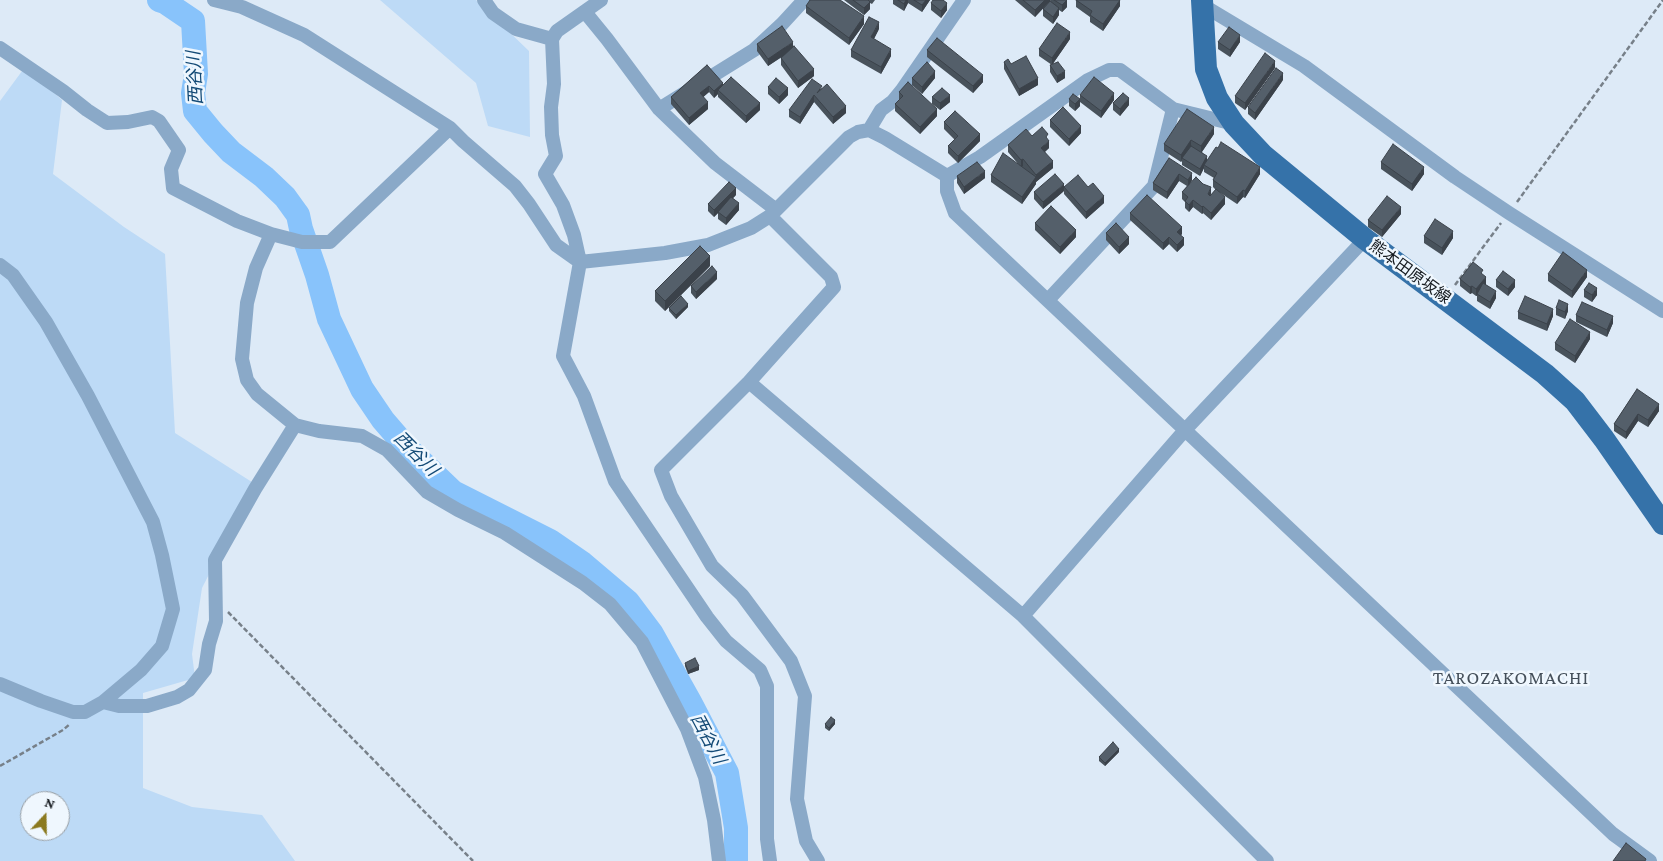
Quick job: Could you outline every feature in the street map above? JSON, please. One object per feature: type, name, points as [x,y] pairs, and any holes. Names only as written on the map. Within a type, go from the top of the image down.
[{"type":"main road","name":"熊本田原坂線","points":[[1199,2],[1206,69],[1217,98],[1234,124],[1263,155],[1365,239],[1545,374],[1575,401],[1663,524]]},
{"type":"street","points":[[214,0],[242,7],[304,35],[450,128],[462,142],[515,186],[530,204],[556,245],[580,262],[665,253],[708,245],[751,228],[772,212],[849,137],[858,132],[869,130],[947,176]]},
{"type":"street","points":[[484,0],[494,13],[516,29],[552,39]]},
{"type":"street","points":[[601,0],[557,31],[552,39],[554,84],[551,107],[552,136],[556,156],[545,174],[563,205],[574,235],[580,262],[563,356],[584,396],[615,481],[707,617],[726,641],[760,670],[767,686],[766,839],[770,861]]},
{"type":"street","points":[[659,109],[754,50],[804,0]]},
{"type":"street","points":[[869,130],[881,110],[893,101],[902,90],[964,0]]},
{"type":"street","points":[[1199,2],[1304,66],[1447,171],[1509,213],[1663,311]]},
{"type":"street","points":[[585,12],[659,109],[772,212],[832,277],[834,287],[749,382],[661,470],[671,496],[712,566],[742,595],[791,661],[805,696],[797,799],[806,841],[818,861]]},
{"type":"street","points":[[0,48],[107,123],[128,122],[152,117],[159,120],[179,150],[171,169],[173,188],[237,221],[271,234],[302,242],[330,242],[450,128]]},
{"type":"street","points":[[947,176],[980,157],[1088,80],[1109,70],[1120,70],[1173,109],[1234,124]]},
{"type":"street","points":[[1048,300],[1154,186],[1173,109]]},
{"type":"street","points":[[947,176],[947,191],[956,214],[1613,834],[1650,861]]},
{"type":"street","points":[[271,234],[256,268],[247,303],[242,359],[247,380],[257,394],[295,425],[318,431],[362,436],[387,450],[427,492],[458,510],[505,533],[582,583],[610,604],[642,642],[687,729],[705,777],[720,861]]},
{"type":"street","points":[[1023,616],[1185,430],[1365,239]]},
{"type":"street","points":[[0,265],[13,275],[46,322],[88,396],[153,522],[173,609],[162,646],[141,670],[103,702],[85,712],[73,712],[0,684]]},
{"type":"street","points":[[749,382],[1023,616],[1268,861]]},
{"type":"street","points":[[103,702],[119,706],[148,706],[177,698],[189,690],[205,670],[209,644],[216,621],[214,560],[295,425]]},
{"type":"path","points":[[1445,298],[1663,0]]},
{"type":"path","points":[[215,599],[473,861]]},
{"type":"path","points":[[0,766],[63,730],[85,712]]},
{"type":"shaded area","points":[[380,0],[476,0],[529,51],[530,137],[488,126],[476,83]]},
{"type":"shaded area","points":[[25,67],[62,100],[53,174],[124,227],[165,254],[175,433],[255,484],[202,588],[192,654],[195,678],[143,693],[143,788],[192,807],[262,815],[295,861],[0,861],[0,101]]},
{"type":"building","points":[[810,0],[840,0],[864,16],[849,38],[806,6]]},
{"type":"building","points":[[853,0],[868,0],[870,2],[864,8]]},
{"type":"building","points":[[898,0],[906,0],[904,4]]},
{"type":"building","points":[[914,0],[926,0],[922,5]]},
{"type":"building","points":[[933,0],[943,0],[947,3],[941,11],[931,3]]},
{"type":"building","points":[[1023,0],[1045,0],[1035,10]]},
{"type":"building","points":[[1054,0],[1067,0],[1062,5]]},
{"type":"building","points":[[1076,0],[1120,0],[1103,24],[1090,15],[1092,11]]},
{"type":"building","points":[[1050,1],[1059,8],[1053,17],[1043,9]]},
{"type":"building","points":[[869,17],[879,22],[871,37],[891,49],[881,67],[851,50]]},
{"type":"building","points":[[1057,23],[1070,32],[1052,58],[1039,49]]},
{"type":"building","points":[[782,26],[793,42],[768,59],[757,44]]},
{"type":"building","points":[[1229,27],[1240,35],[1230,50],[1218,42]]},
{"type":"building","points":[[937,38],[983,75],[973,86],[927,50]]},
{"type":"building","points":[[794,46],[814,69],[798,81],[781,58]]},
{"type":"building","points":[[1265,53],[1275,61],[1245,103],[1235,96]]},
{"type":"building","points":[[1026,56],[1038,78],[1019,89],[1004,62],[1008,59],[1011,64]]},
{"type":"building","points":[[927,62],[935,71],[922,87],[912,78]]},
{"type":"building","points":[[1058,62],[1065,71],[1057,76],[1050,65]]},
{"type":"building","points":[[707,65],[723,83],[714,91],[709,86],[700,93],[708,102],[689,118],[671,97]]},
{"type":"building","points":[[1276,68],[1283,73],[1255,113],[1248,107]]},
{"type":"building","points":[[731,77],[760,103],[746,116],[718,90]]},
{"type":"building","points":[[1094,77],[1114,93],[1101,111],[1080,95]]},
{"type":"building","points":[[776,78],[788,88],[779,97],[768,87]]},
{"type":"building","points":[[812,79],[822,86],[817,93],[827,84],[846,106],[833,117],[814,95],[800,117],[789,110]]},
{"type":"building","points":[[908,82],[937,109],[920,127],[895,104],[903,96],[899,92]]},
{"type":"building","points":[[942,88],[950,95],[940,103],[932,97]]},
{"type":"building","points":[[1123,93],[1129,98],[1120,109],[1113,103]]},
{"type":"building","points":[[1073,94],[1080,99],[1075,104],[1069,99]]},
{"type":"building","points":[[1063,107],[1081,126],[1069,139],[1050,120]]},
{"type":"building","points":[[1187,109],[1214,127],[1201,146],[1191,140],[1181,155],[1164,144]]},
{"type":"building","points":[[955,111],[980,134],[958,156],[948,146],[958,136],[944,122]]},
{"type":"building","points":[[1042,127],[1048,134],[1046,137],[1049,141],[1041,148],[1053,161],[1036,175],[1008,145],[1026,129],[1032,136]]},
{"type":"building","points":[[1221,142],[1260,167],[1245,191],[1243,190],[1237,197],[1213,180],[1217,173],[1204,165]]},
{"type":"building","points":[[1393,144],[1424,167],[1412,184],[1381,162]]},
{"type":"building","points":[[1191,146],[1207,156],[1200,169],[1182,158]]},
{"type":"building","points":[[1003,153],[1036,177],[1022,197],[991,175]]},
{"type":"building","points":[[1169,158],[1192,173],[1188,180],[1179,174],[1167,192],[1153,183]]},
{"type":"building","points":[[977,162],[985,171],[964,187],[957,176]]},
{"type":"building","points":[[1055,174],[1064,184],[1043,202],[1034,192]]},
{"type":"building","points":[[1078,175],[1088,187],[1093,183],[1104,196],[1086,212],[1064,187]]},
{"type":"building","points":[[1196,177],[1203,184],[1211,187],[1208,194],[1210,196],[1216,189],[1225,197],[1211,213],[1193,200],[1189,205],[1185,201],[1188,197],[1182,192]]},
{"type":"building","points":[[729,182],[736,188],[714,210],[708,204]]},
{"type":"building","points":[[1147,195],[1182,227],[1177,232],[1184,238],[1177,245],[1169,237],[1163,243],[1130,213]]},
{"type":"building","points":[[1387,196],[1401,207],[1382,230],[1368,220]]},
{"type":"building","points":[[731,197],[739,203],[726,218],[718,212]]},
{"type":"building","points":[[1051,206],[1076,230],[1060,247],[1035,223]]},
{"type":"building","points":[[1435,219],[1453,231],[1442,248],[1424,236]]},
{"type":"building","points":[[1116,223],[1129,237],[1119,247],[1106,233]]},
{"type":"building","points":[[700,246],[710,256],[665,301],[655,291]]},
{"type":"building","points":[[1563,252],[1587,270],[1572,291],[1548,274]]},
{"type":"building","points":[[1473,262],[1483,270],[1481,273],[1486,277],[1476,289],[1460,279]]},
{"type":"building","points":[[712,266],[717,272],[696,292],[691,286]]},
{"type":"building","points":[[1503,271],[1515,280],[1508,289],[1496,280]]},
{"type":"building","points":[[1483,283],[1496,291],[1490,302],[1477,294]]},
{"type":"building","points":[[1589,283],[1597,288],[1592,295],[1584,290]]},
{"type":"building","points":[[681,296],[688,304],[676,315],[669,308]]},
{"type":"building","points":[[1525,296],[1553,309],[1547,324],[1518,312]]},
{"type":"building","points":[[1559,300],[1568,304],[1565,312],[1556,308]]},
{"type":"building","points":[[1582,302],[1613,316],[1607,330],[1576,315]]},
{"type":"building","points":[[1570,319],[1590,332],[1575,356],[1555,343]]},
{"type":"building","points":[[1637,389],[1659,404],[1648,420],[1638,414],[1626,432],[1614,424]]},
{"type":"building","points":[[695,658],[699,666],[688,671],[685,663]]},
{"type":"building","points":[[831,717],[835,720],[829,728],[825,724]]},
{"type":"building","points":[[1113,742],[1119,749],[1105,763],[1099,757]]},
{"type":"building","points":[[1626,843],[1646,859],[1645,861],[1613,861]]},
{"type":"waterway","name":"西谷川","points":[[159,0],[193,21],[196,74],[193,93],[195,111],[231,152],[264,177],[285,197],[298,215],[329,319],[362,389],[383,420],[408,449],[453,492],[550,541],[582,563],[628,602],[652,634],[727,773],[736,828],[736,861]]},
{"type":"district","name":"TAROZAKOMACHI","points":[[1511,678]]}]
